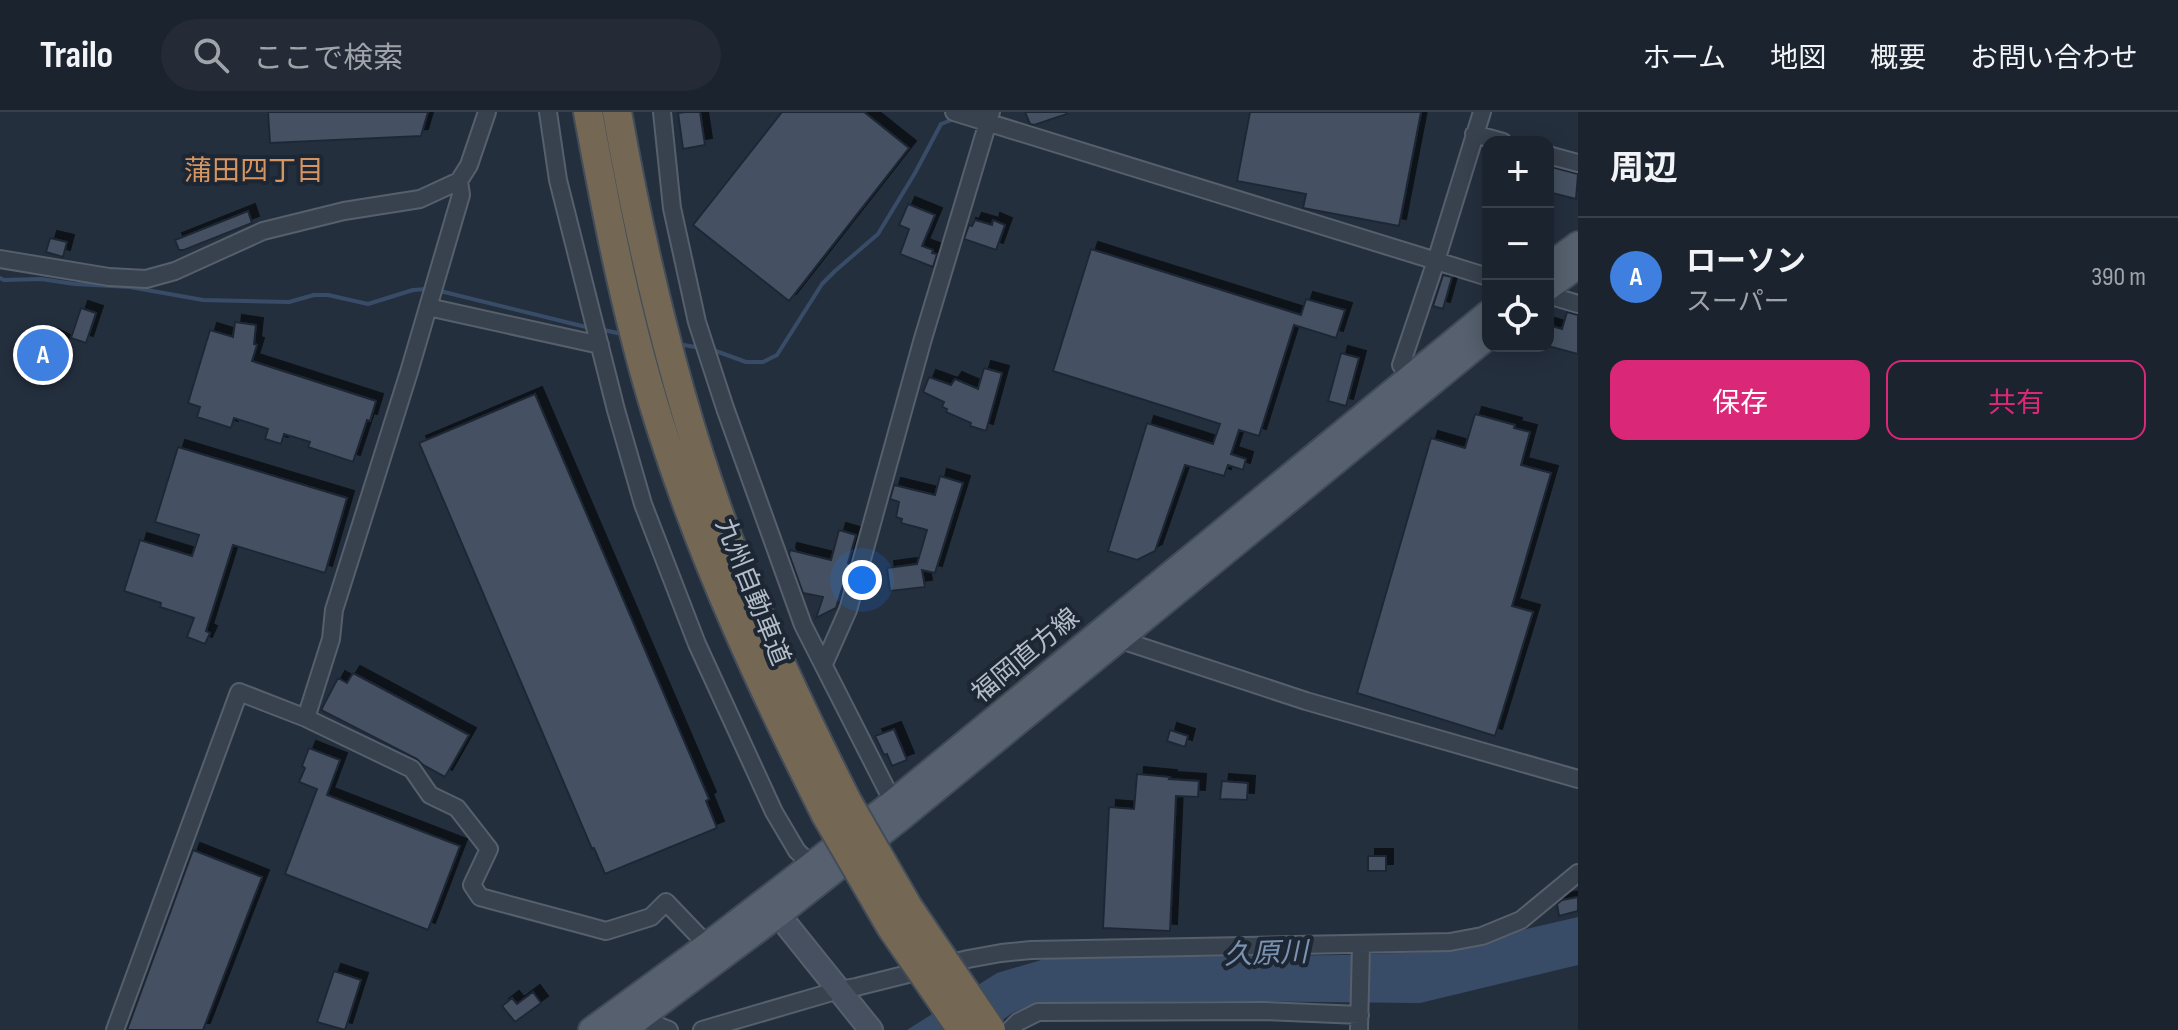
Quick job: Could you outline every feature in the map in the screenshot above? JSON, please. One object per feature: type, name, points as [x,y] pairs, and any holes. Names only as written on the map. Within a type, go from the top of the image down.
[{"type":"highway","name":"九州自動車道","points":[[588,112],[618,270],[642,363],[698,534],[730,613],[765,692],[837,809],[991,1030]]},
{"type":"highway","name":"九州自動車道","points":[[617,112],[646,262],[666,343],[719,511],[772,643],[815,737],[837,809],[891,927],[962,1030]]},
{"type":"main road","points":[[1554,262],[1578,244]]},
{"type":"main road","points":[[1554,284],[1578,266]]},
{"type":"main road","name":"福岡直方線","points":[[772,907],[811,864],[893,802],[1482,318]]},
{"type":"main road","name":"福岡直方線","points":[[591,1030],[714,951],[901,818],[1482,342]]},
{"type":"main road","name":"福岡直方線","points":[[624,1030],[647,1014],[714,951]]},
{"type":"street","points":[[0,259],[109,277],[146,279],[175,271],[263,231],[344,211],[420,199],[459,181],[469,165],[487,112]]},
{"type":"street","points":[[548,112],[558,180],[643,504],[697,644],[774,812],[797,851],[811,864]]},
{"type":"street","points":[[662,112],[672,208],[697,322],[743,462],[798,610],[893,802]]},
{"type":"street","points":[[954,112],[989,118],[1482,275]]},
{"type":"street","points":[[1410,377],[1401,365],[1482,112]]},
{"type":"street","points":[[824,664],[848,610],[922,342],[989,118]]},
{"type":"street","points":[[1474,134],[1482,136]]},
{"type":"street","points":[[1554,157],[1578,163]]},
{"type":"street","points":[[306,718],[331,639],[334,610],[461,195],[459,181]]},
{"type":"street","points":[[1554,297],[1578,304]]},
{"type":"street","points":[[428,307],[600,345]]},
{"type":"street","points":[[1118,639],[1306,701],[1578,779]]},
{"type":"street","points":[[115,1030],[239,692],[306,718],[412,769],[430,795],[457,808],[489,849],[472,885],[480,897],[606,931],[651,917],[666,902],[714,951]]},
{"type":"street","points":[[702,1030],[839,990],[979,957],[1031,950],[1360,950],[1450,942],[1482,936],[1521,920],[1578,873]]},
{"type":"street","points":[[772,907],[871,1030]]},
{"type":"street","points":[[1010,1030],[1018,1022],[1038,1012],[1249,1011],[1359,1022],[1360,950]]},
{"type":"street","points":[[647,1014],[654,1024],[669,1030]]},
{"type":"water","points":[[1578,917],[1578,965],[1420,1003],[1036,1003],[1012,1013],[989,1030],[907,1030],[997,973],[1048,958],[1428,952]]},
{"type":"building","points":[[268,112],[428,112],[421,136],[270,143]]},
{"type":"building","points":[[700,112],[705,145],[683,149],[678,113]]},
{"type":"building","points":[[782,112],[864,112],[909,148],[789,301],[693,225]]},
{"type":"building","points":[[1025,112],[1067,114],[1034,125],[1030,124]]},
{"type":"building","points":[[1250,112],[1421,112],[1399,226],[1303,208],[1306,194],[1237,181]]},
{"type":"building","points":[[1554,168],[1578,174],[1576,199],[1554,194]]},
{"type":"building","points":[[908,204],[935,215],[922,246],[937,254],[933,267],[900,254],[909,229],[899,225]]},
{"type":"building","points":[[248,211],[252,223],[179,250],[175,240]]},
{"type":"building","points":[[975,220],[992,225],[993,220],[1005,225],[996,250],[964,239],[969,225],[972,226]]},
{"type":"building","points":[[50,238],[67,242],[63,257],[46,252]]},
{"type":"building","points":[[1091,249],[1301,315],[1306,299],[1345,310],[1336,338],[1294,325],[1259,436],[1239,430],[1231,454],[1246,459],[1243,470],[1228,465],[1224,476],[1185,465],[1155,551],[1137,560],[1108,551],[1147,423],[1213,444],[1220,424],[1053,371]]},
{"type":"building","points":[[1443,275],[1452,277],[1443,309],[1433,306]]},
{"type":"building","points":[[81,308],[96,313],[86,343],[71,338]]},
{"type":"building","points":[[1567,312],[1578,315],[1578,354],[1554,348],[1554,327],[1562,329]]},
{"type":"building","points":[[235,322],[256,325],[254,344],[257,345],[252,361],[376,401],[353,462],[308,447],[310,442],[284,434],[281,444],[265,439],[268,429],[234,418],[231,428],[197,417],[200,407],[188,403],[210,330],[233,337]]},
{"type":"building","points":[[38,336],[49,341],[51,336],[63,342],[46,380],[25,371]]},
{"type":"building","points":[[1341,353],[1359,358],[1346,406],[1328,401]]},
{"type":"building","points":[[984,368],[1002,373],[986,431],[946,412],[947,409],[942,407],[944,402],[923,392],[929,377],[951,385],[955,379],[978,389]]},
{"type":"building","points":[[535,394],[709,799],[706,801],[717,828],[605,874],[419,443]]},
{"type":"building","points":[[1475,414],[1530,432],[1521,465],[1551,473],[1512,606],[1533,612],[1495,736],[1357,693],[1431,438],[1465,448]]},
{"type":"building","points":[[178,447],[347,498],[325,573],[233,545],[206,631],[210,633],[205,644],[187,637],[194,618],[124,591],[140,540],[192,556],[199,535],[155,522]]},
{"type":"building","points":[[940,476],[963,483],[935,573],[922,570],[925,587],[890,591],[887,568],[917,564],[927,530],[901,523],[902,519],[896,517],[899,502],[890,499],[894,485],[935,495]]},
{"type":"building","points":[[839,530],[856,535],[850,563],[836,608],[816,618],[823,597],[803,593],[790,550],[831,560]]},
{"type":"building","points":[[353,673],[469,735],[445,777],[417,759],[321,710],[338,678],[347,683]]},
{"type":"building","points":[[894,729],[907,760],[892,766],[875,736]]},
{"type":"building","points":[[1170,730],[1188,736],[1185,747],[1167,741]]},
{"type":"building","points":[[309,748],[340,760],[327,795],[460,846],[428,930],[285,874],[317,789],[299,782]]},
{"type":"building","points":[[1137,774],[1199,781],[1198,797],[1176,796],[1170,931],[1103,928],[1109,807],[1134,809]]},
{"type":"building","points":[[1222,781],[1248,783],[1247,800],[1220,799]]},
{"type":"building","points":[[193,850],[262,877],[203,1030],[127,1030]]},
{"type":"building","points":[[1368,856],[1386,856],[1386,871],[1368,871]]},
{"type":"building","points":[[1578,897],[1578,911],[1559,916],[1557,904]]},
{"type":"building","points":[[334,971],[361,980],[345,1030],[317,1022]]},
{"type":"building","points":[[533,992],[541,1003],[515,1022],[502,1006],[512,998],[517,1004]]},
{"type":"waterway","points":[[713,350],[746,362],[763,362],[777,355],[822,284],[878,234],[941,124],[954,119]]},
{"type":"waterway","points":[[0,278],[130,287],[203,300],[289,302],[314,295],[328,295],[368,304],[413,290],[427,289]]},
{"type":"waterway","points":[[436,290],[590,328]]},
{"type":"waterway","points":[[599,329],[622,334]]},
{"type":"waterway","points":[[678,344],[701,348]]},
{"type":"place","name":"ローソン","points":[[43,355]]},
{"type":"district","name":"蒲田四丁目","points":[[254,171]]},
{"type":"water label","name":"久原川","points":[[1266,954]]}]
